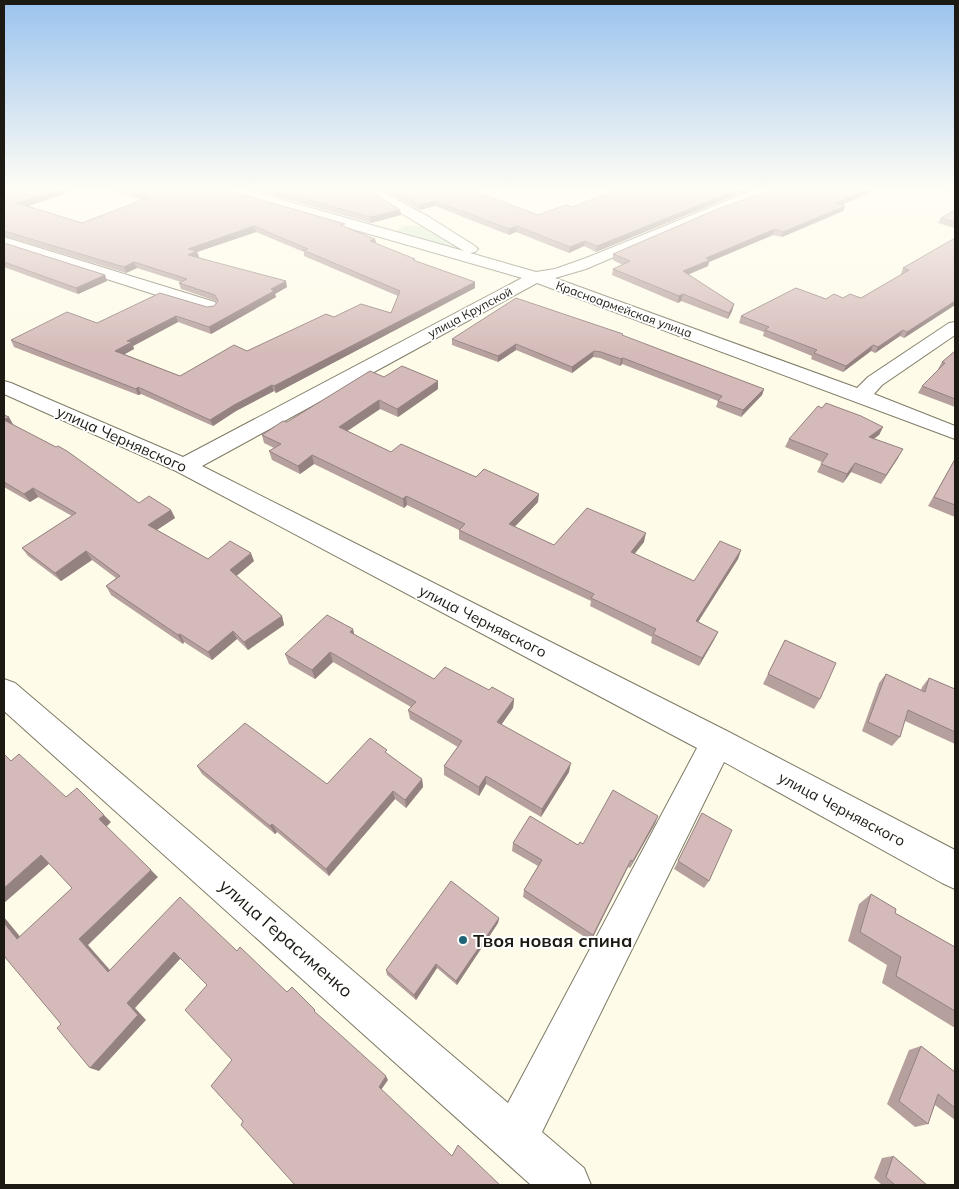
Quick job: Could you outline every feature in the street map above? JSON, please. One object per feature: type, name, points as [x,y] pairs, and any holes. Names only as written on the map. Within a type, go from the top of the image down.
[{"type":"street","points":[[15,244],[209,306]]},
{"type":"street","name":"Красноармейская улица","points":[[423,244],[536,277],[861,396],[955,433]]},
{"type":"street","points":[[463,244],[495,265]]},
{"type":"street","name":"улица Крупской","points":[[184,466],[536,277],[552,275],[579,267],[633,244]]},
{"type":"street","points":[[861,396],[874,381],[955,327]]},
{"type":"street","name":"улица Чернявского","points":[[4,387],[184,466],[717,742],[955,870]]},
{"type":"street","name":"улица Герасименко","points":[[4,692],[567,1185]]},
{"type":"street","points":[[515,1138],[717,742]]},
{"type":"green space","points":[[439,244],[453,244],[465,252]]},
{"type":"building","points":[[4,244],[9,244],[105,275],[76,288],[4,262]]},
{"type":"building","points":[[49,244],[201,244],[188,249],[197,251],[188,255],[286,281],[271,289],[274,291],[209,327],[176,316],[127,341],[132,342],[115,351],[180,376],[234,345],[247,351],[326,314],[334,317],[361,304],[391,313],[400,291],[303,250],[308,249],[297,244],[379,244],[415,259],[413,260],[475,282],[274,386],[272,385],[210,420],[138,387],[136,389],[11,340],[67,312],[97,323],[160,293],[207,307],[214,306],[218,301],[215,295],[179,283],[187,279],[134,262],[124,267]]},
{"type":"building","points":[[564,244],[576,244],[570,247]]},
{"type":"building","points":[[635,244],[738,244],[706,258],[710,260],[683,271],[734,304],[729,313],[683,294],[679,296],[613,269],[630,261],[613,254]]},
{"type":"building","points":[[944,244],[955,244],[955,301],[907,332],[903,330],[878,347],[873,345],[846,366],[814,353],[817,350],[765,330],[769,327],[741,316],[796,288],[826,299],[834,294],[843,298],[850,294],[861,298],[909,270],[903,268]]},
{"type":"building","points":[[516,298],[623,334],[764,389],[743,410],[718,401],[722,396],[623,358],[601,352],[594,351],[572,367],[516,344],[498,356],[452,339]]},
{"type":"building","points":[[955,351],[955,399],[922,386],[945,363],[942,362]]},
{"type":"building","points":[[402,366],[438,381],[397,409],[379,400],[339,427],[391,452],[401,444],[476,477],[484,469],[539,494],[509,524],[554,545],[587,508],[646,533],[631,552],[694,581],[720,541],[741,550],[696,621],[718,632],[702,658],[653,634],[656,629],[591,598],[594,594],[459,530],[465,524],[406,496],[403,499],[312,455],[298,466],[269,451],[281,444],[262,435],[283,421],[287,422],[370,371],[384,377]]},
{"type":"building","points":[[826,403],[861,416],[883,427],[869,437],[903,449],[886,475],[855,463],[847,474],[821,464],[828,454],[789,439],[818,406],[822,408]]},
{"type":"building","points":[[4,420],[67,451],[139,503],[149,496],[171,510],[148,525],[208,559],[230,541],[251,553],[230,570],[282,616],[244,642],[233,631],[208,652],[180,634],[178,635],[106,586],[120,576],[86,551],[55,573],[22,548],[76,513],[33,488],[24,494],[4,482]]},
{"type":"building","points":[[955,459],[955,505],[934,497]]},
{"type":"building","points":[[327,615],[353,629],[350,632],[434,679],[445,667],[489,690],[492,687],[514,699],[497,722],[571,763],[542,809],[486,776],[479,787],[444,766],[462,741],[408,710],[416,702],[330,652],[312,670],[285,654]]},
{"type":"building","points":[[785,640],[836,663],[820,699],[768,674]]},
{"type":"building","points":[[886,674],[925,692],[929,678],[955,689],[955,732],[908,710],[900,737],[868,722]]},
{"type":"building","points":[[245,723],[327,784],[370,738],[387,750],[385,752],[422,779],[405,800],[393,791],[326,869],[197,766]]},
{"type":"building","points":[[4,754],[11,761],[19,754],[66,797],[77,788],[104,815],[99,819],[151,870],[79,939],[108,972],[180,897],[237,951],[240,947],[287,992],[292,987],[314,1011],[386,1076],[379,1087],[452,1156],[458,1145],[500,1185],[295,1185],[241,1125],[243,1121],[211,1086],[232,1060],[185,1010],[207,985],[174,952],[127,1003],[138,1015],[90,1068],[57,1028],[61,1024],[4,956],[4,923],[17,939],[72,888],[41,855],[4,888]]},
{"type":"building","points":[[613,790],[658,816],[633,861],[631,860],[593,935],[524,890],[542,860],[513,843],[530,816],[578,845],[580,842],[583,844]]},
{"type":"building","points":[[702,813],[732,830],[709,881],[678,861]]},
{"type":"building","points":[[451,881],[499,918],[456,981],[436,964],[414,995],[386,970]]},
{"type":"building","points":[[871,894],[896,909],[895,913],[955,947],[955,1011],[896,976],[901,957],[860,932]]},
{"type":"building","points":[[921,1046],[955,1072],[955,1108],[938,1094],[928,1124],[899,1101]]},
{"type":"building","points":[[893,1156],[927,1185],[895,1185],[886,1177]]},
{"type":"place","name":"Твоя новая спина","points":[[463,940]]}]
